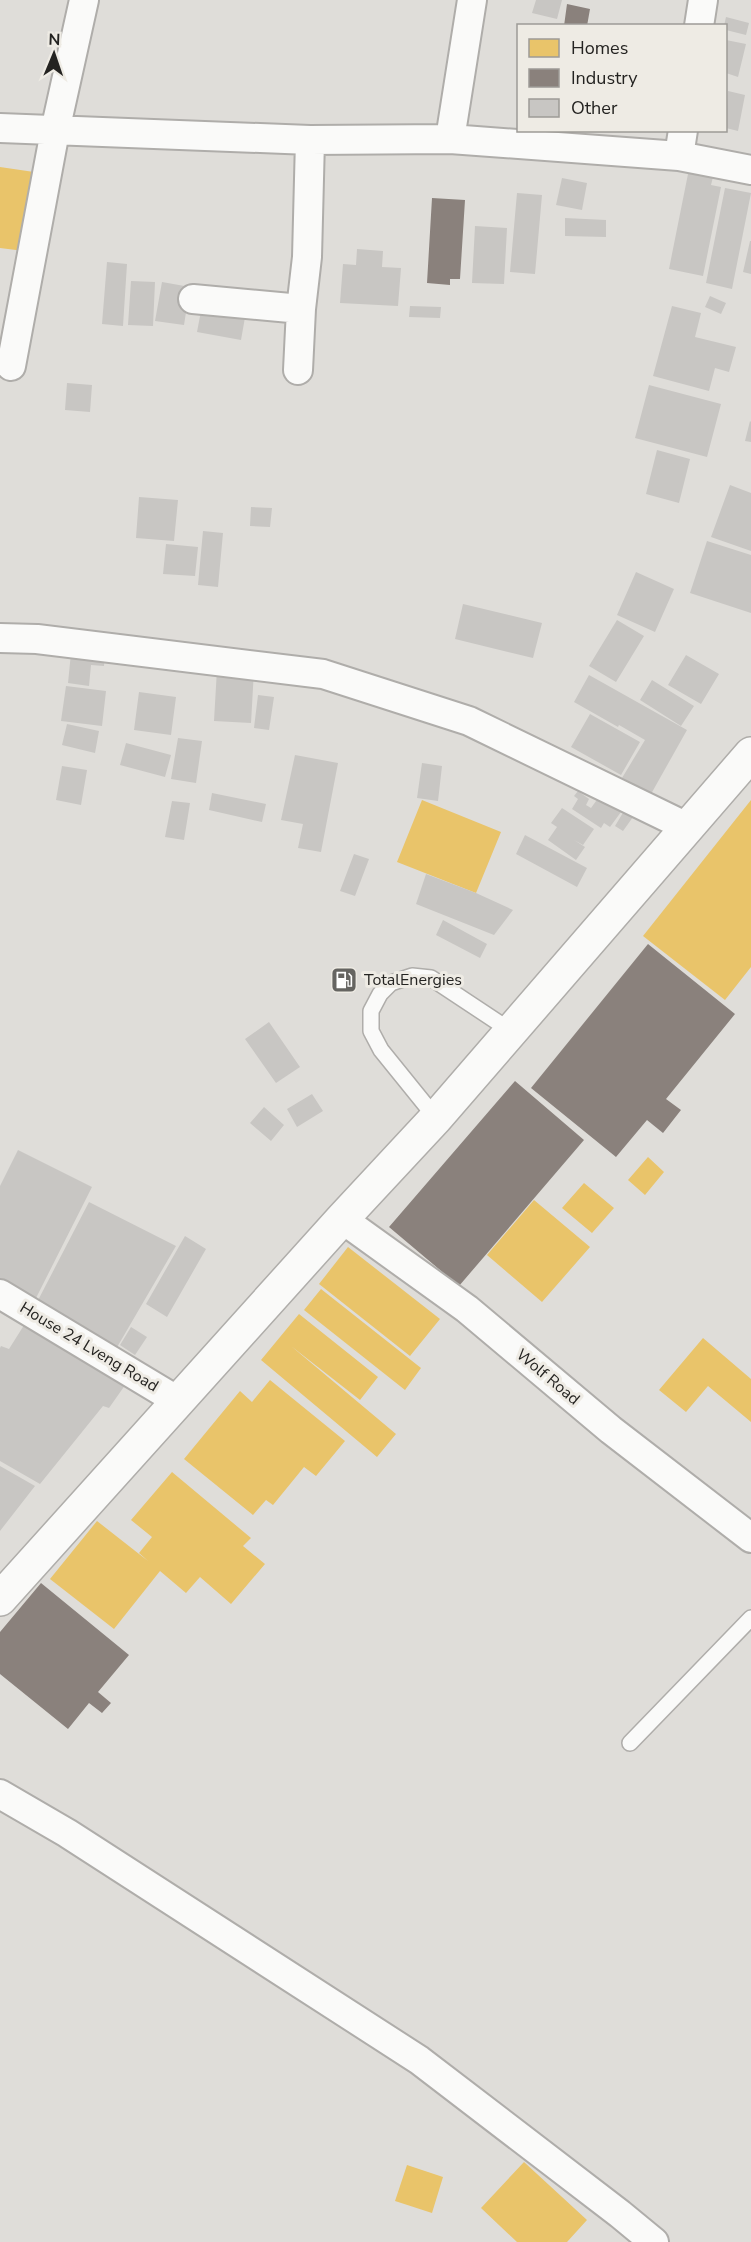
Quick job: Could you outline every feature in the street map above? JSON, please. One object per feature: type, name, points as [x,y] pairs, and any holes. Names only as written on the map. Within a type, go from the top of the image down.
[{"type":"highway","points":[[0,1599],[342,1219],[436,1118],[751,754]]},
{"type":"street","points":[[11,366],[55,131],[84,0]]},
{"type":"street","points":[[450,140],[472,0]]},
{"type":"street","points":[[699,24],[703,0]]},
{"type":"street","points":[[0,128],[310,140],[681,143],[751,170]]},
{"type":"street","points":[[298,370],[301,309],[307,257],[310,140]]},
{"type":"street","points":[[193,299],[301,309]]},
{"type":"street","points":[[0,638],[37,639],[323,674],[469,721],[687,827]]},
{"type":"street","name":"Wolf Road","points":[[342,1219],[467,1309],[611,1430],[751,1539]]},
{"type":"street","name":"House 24 Lveng Road","points":[[0,1294],[178,1401]]},
{"type":"street","points":[[0,1794],[67,1833],[419,2060],[654,2242]]},
{"type":"lane","points":[[436,1118],[381,1050],[371,1030],[371,1011],[380,994],[391,983],[412,976],[431,978],[511,1031]]},
{"type":"lane","points":[[630,1743],[751,1618]]},
{"type":"building: Homes","points":[[0,167],[34,172],[24,251],[0,248]]},
{"type":"building: Homes","points":[[422,800],[501,832],[476,893],[397,862]]},
{"type":"building: Homes","points":[[751,800],[751,967],[725,1000],[643,936]]},
{"type":"building: Homes","points":[[648,1157],[664,1172],[645,1195],[628,1180]]},
{"type":"building: Homes","points":[[584,1183],[614,1208],[592,1233],[562,1208]]},
{"type":"building: Homes","points":[[534,1200],[590,1247],[542,1302],[487,1255]]},
{"type":"building: Homes","points":[[348,1247],[440,1319],[410,1356],[319,1284]]},
{"type":"building: Homes","points":[[321,1289],[421,1368],[405,1390],[304,1310]]},
{"type":"building: Homes","points":[[299,1314],[378,1377],[360,1400],[291,1346],[396,1434],[377,1457],[261,1360]]},
{"type":"building: Homes","points":[[703,1338],[751,1379],[751,1422],[708,1386],[686,1412],[659,1390]]},
{"type":"building: Homes","points":[[270,1380],[345,1441],[316,1476],[304,1467],[273,1505],[266,1500],[253,1515],[184,1459],[240,1391],[252,1402]]},
{"type":"building: Homes","points":[[172,1472],[251,1538],[243,1546],[265,1564],[231,1604],[200,1577],[186,1593],[160,1571],[114,1629],[50,1579],[97,1521],[148,1561],[139,1553],[152,1537],[131,1520]]},
{"type":"building: Homes","points":[[524,2162],[587,2220],[567,2242],[517,2242],[481,2208]]},
{"type":"building: Homes","points":[[407,2165],[443,2177],[432,2213],[395,2201]]},
{"type":"building: Industry","points":[[567,4],[590,9],[587,24],[564,24]]},
{"type":"building: Industry","points":[[432,198],[465,200],[460,279],[450,279],[450,285],[427,283]]},
{"type":"building: Industry","points":[[648,944],[735,1014],[666,1099],[681,1110],[663,1133],[647,1120],[616,1157],[531,1088]]},
{"type":"building: Industry","points":[[515,1081],[584,1140],[459,1286],[389,1227]]},
{"type":"building: Industry","points":[[41,1583],[129,1655],[98,1692],[111,1703],[102,1713],[89,1703],[68,1729],[0,1674],[0,1632]]},
{"type":"building: Other","points":[[536,0],[562,0],[557,19],[532,13]]},
{"type":"building: Other","points":[[726,17],[749,23],[746,35],[727,30],[727,24],[724,24]]},
{"type":"building: Other","points":[[727,40],[746,44],[738,77],[727,73]]},
{"type":"building: Other","points":[[728,91],[745,95],[738,131],[727,128]]},
{"type":"building: Other","points":[[690,164],[715,169],[711,185],[721,187],[703,276],[669,269]]},
{"type":"building: Other","points":[[562,178],[587,183],[582,210],[556,205]]},
{"type":"building: Other","points":[[725,188],[751,193],[732,289],[706,283]]},
{"type":"building: Other","points":[[517,193],[542,195],[535,274],[510,272]]},
{"type":"building: Other","points":[[565,218],[606,220],[606,237],[565,236]]},
{"type":"building: Other","points":[[475,226],[507,228],[504,284],[472,283]]},
{"type":"building: Other","points":[[751,241],[751,274],[743,272]]},
{"type":"building: Other","points":[[357,249],[383,251],[382,267],[401,268],[398,306],[340,303],[343,264],[356,265]]},
{"type":"building: Other","points":[[107,262],[127,264],[123,326],[102,324]]},
{"type":"building: Other","points":[[131,281],[155,282],[153,326],[128,325]]},
{"type":"building: Other","points":[[162,282],[190,287],[184,325],[155,321]]},
{"type":"building: Other","points":[[710,296],[726,303],[721,314],[705,307]]},
{"type":"building: Other","points":[[247,306],[241,340],[197,332],[201,311]]},
{"type":"building: Other","points":[[410,306],[441,307],[440,318],[409,317]]},
{"type":"building: Other","points":[[672,306],[701,313],[695,337],[736,347],[729,372],[715,368],[709,391],[653,376]]},
{"type":"building: Other","points":[[67,383],[92,385],[90,412],[65,410]]},
{"type":"building: Other","points":[[649,385],[721,404],[707,457],[635,438]]},
{"type":"building: Other","points":[[751,422],[751,442],[745,441]]},
{"type":"building: Other","points":[[657,450],[690,459],[679,503],[646,494]]},
{"type":"building: Other","points":[[730,485],[751,493],[751,551],[711,537]]},
{"type":"building: Other","points":[[139,497],[178,500],[174,541],[136,538]]},
{"type":"building: Other","points":[[251,507],[272,508],[270,527],[250,526]]},
{"type":"building: Other","points":[[203,531],[223,533],[218,587],[198,585]]},
{"type":"building: Other","points":[[707,541],[751,555],[751,613],[690,593]]},
{"type":"building: Other","points":[[166,544],[198,547],[195,576],[163,574]]},
{"type":"building: Other","points":[[636,572],[674,589],[655,632],[617,615]]},
{"type":"building: Other","points":[[463,604],[542,623],[533,658],[455,639]]},
{"type":"building: Other","points":[[617,620],[644,636],[616,682],[589,666]]},
{"type":"building: Other","points":[[105,651],[104,666],[91,665],[89,686],[68,683],[71,653]]},
{"type":"building: Other","points":[[686,655],[719,674],[701,704],[668,685]]},
{"type":"building: Other","points":[[217,669],[254,670],[251,723],[214,721]]},
{"type":"building: Other","points":[[589,675],[687,730],[651,794],[622,778],[645,740],[574,702]]},
{"type":"building: Other","points":[[652,680],[694,706],[681,726],[640,700]]},
{"type":"building: Other","points":[[66,686],[106,691],[102,726],[61,721]]},
{"type":"building: Other","points":[[139,692],[176,697],[171,735],[134,730]]},
{"type":"building: Other","points":[[258,695],[274,697],[269,730],[254,728]]},
{"type":"building: Other","points":[[590,714],[640,742],[621,775],[571,747]]},
{"type":"building: Other","points":[[67,724],[99,731],[95,753],[62,745]]},
{"type":"building: Other","points":[[178,738],[202,741],[196,783],[171,779]]},
{"type":"building: Other","points":[[126,743],[171,755],[165,777],[120,765]]},
{"type":"building: Other","points":[[295,755],[338,763],[321,852],[298,848],[303,824],[281,820]]},
{"type":"building: Other","points":[[422,763],[442,766],[438,801],[417,798]]},
{"type":"building: Other","points":[[62,766],[87,770],[81,805],[56,800]]},
{"type":"building: Other","points":[[578,791],[589,799],[586,805],[591,808],[599,797],[621,812],[610,827],[604,823],[601,828],[572,809],[578,799],[574,796]]},
{"type":"building: Other","points":[[212,793],[266,804],[262,822],[209,810]]},
{"type":"building: Other","points":[[172,801],[190,803],[184,840],[165,837]]},
{"type":"building: Other","points":[[562,808],[594,829],[583,845],[574,840],[585,847],[576,860],[548,840],[557,827],[551,823]]},
{"type":"building: Other","points":[[624,811],[633,817],[623,831],[615,826]]},
{"type":"building: Other","points":[[525,835],[587,868],[577,887],[516,854]]},
{"type":"building: Other","points":[[354,854],[369,859],[355,896],[340,891]]},
{"type":"building: Other","points":[[426,874],[513,910],[494,935],[416,904]]},
{"type":"building: Other","points":[[443,920],[487,944],[480,958],[436,935]]},
{"type":"building: Other","points":[[269,1022],[300,1067],[276,1083],[245,1039]]},
{"type":"building: Other","points":[[312,1094],[323,1111],[297,1127],[287,1109]]},
{"type":"building: Other","points":[[264,1107],[284,1125],[271,1141],[250,1123]]},
{"type":"building: Other","points":[[18,1150],[92,1187],[34,1302],[0,1285],[0,1186]]},
{"type":"building: Other","points":[[89,1202],[176,1246],[116,1349],[34,1308]]},
{"type":"building: Other","points":[[185,1236],[206,1249],[167,1317],[146,1304]]},
{"type":"building: Other","points":[[26,1322],[128,1381],[109,1408],[103,1406],[40,1484],[0,1461],[0,1348],[1,1346],[9,1349]]},
{"type":"building: Other","points":[[131,1327],[147,1337],[135,1355],[120,1345]]},
{"type":"building: Other","points":[[0,1466],[35,1486],[0,1531]]},
{"type":"place","name":"TotalEnergies","points":[[344,980]]}]
